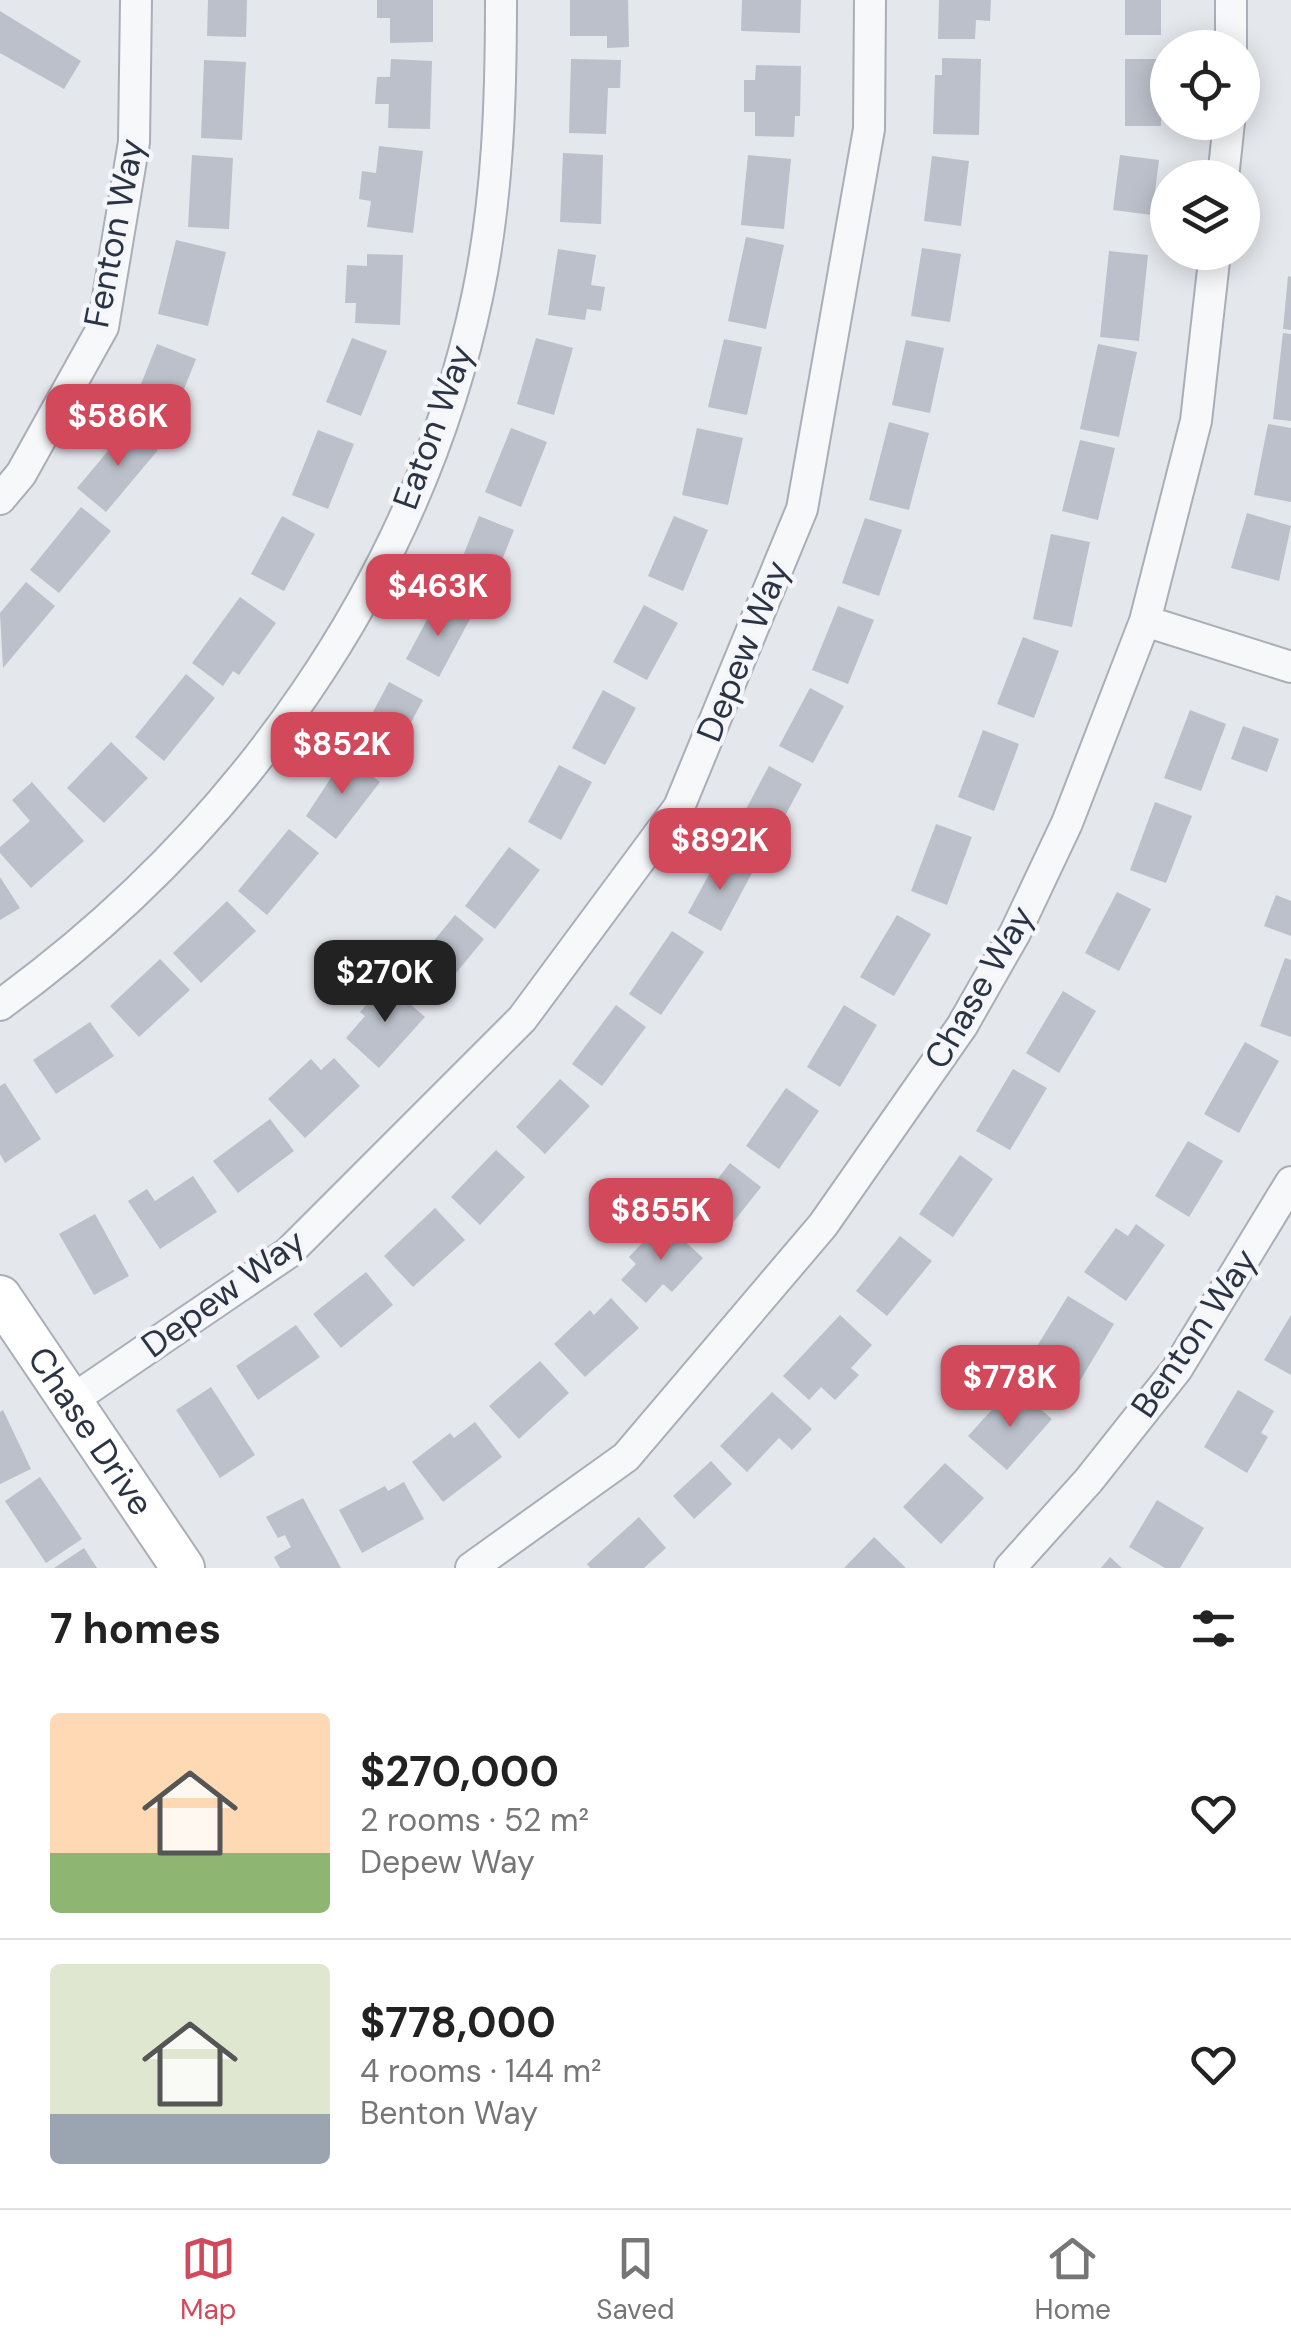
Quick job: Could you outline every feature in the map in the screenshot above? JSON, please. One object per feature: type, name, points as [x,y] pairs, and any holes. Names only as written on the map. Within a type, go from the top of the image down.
[{"type":"street","name":"Fenton Way","points":[[0,499],[21,474],[102,327],[134,142],[136,0]]},
{"type":"street","name":"Eaton Way","points":[[0,1005],[106,922],[216,812],[295,712],[381,562],[416,485],[450,392],[478,295],[500,114],[502,0]]},
{"type":"street","name":"Depew Way","points":[[69,1402],[288,1252],[522,1019],[679,807],[802,509],[868,129],[870,0]]},
{"type":"street","points":[[1231,0],[1231,30]]},
{"type":"street","name":"Chase Way","points":[[471,1568],[626,1457],[823,1225],[962,1026],[1015,932],[1067,824],[1145,620],[1196,421],[1212,270]]},
{"type":"street","points":[[1145,620],[1291,667]]},
{"type":"street","name":"Benton Way","points":[[1010,1568],[1089,1480],[1176,1369],[1291,1182]]},
{"type":"street","name":"Chase Drive","points":[[0,1297],[183,1568]]},
{"type":"building","points":[[208,0],[247,0],[246,37],[207,36]]},
{"type":"building","points":[[377,0],[433,0],[433,42],[390,43],[390,18],[377,18]]},
{"type":"building","points":[[570,0],[628,0],[629,47],[607,48],[607,36],[570,36]]},
{"type":"building","points":[[742,0],[801,0],[800,33],[741,31]]},
{"type":"building","points":[[939,0],[991,0],[990,21],[976,20],[975,39],[938,39]]},
{"type":"building","points":[[1125,0],[1161,0],[1161,30],[1150,30],[1150,35],[1125,35]]},
{"type":"building","points":[[0,11],[81,61],[64,89],[0,53]]},
{"type":"building","points":[[942,58],[981,59],[979,135],[933,134],[935,75],[942,75]]},
{"type":"building","points":[[391,59],[432,61],[430,129],[388,128],[389,104],[375,104],[377,77],[390,77]]},
{"type":"building","points":[[571,59],[621,60],[620,88],[608,88],[606,134],[569,133]]},
{"type":"building","points":[[1125,59],[1150,59],[1150,126],[1125,126]]},
{"type":"building","points":[[204,60],[246,62],[242,140],[201,138]]},
{"type":"building","points":[[756,65],[801,66],[800,116],[795,116],[794,137],[755,136],[755,112],[744,112],[744,80],[755,80]]},
{"type":"building","points":[[379,146],[423,151],[413,233],[367,227],[371,201],[359,199],[362,171],[376,173]]},
{"type":"building","points":[[563,153],[603,155],[601,224],[560,222]]},
{"type":"building","points":[[192,155],[233,158],[229,229],[188,227]]},
{"type":"building","points":[[748,155],[791,159],[784,229],[741,225]]},
{"type":"building","points":[[1120,155],[1159,160],[1150,160],[1150,215],[1113,210]]},
{"type":"building","points":[[932,156],[969,161],[961,226],[924,221]]},
{"type":"building","points":[[746,237],[784,245],[766,329],[728,321]]},
{"type":"building","points":[[176,240],[226,252],[208,326],[158,314]]},
{"type":"building","points":[[922,248],[961,254],[950,322],[911,316]]},
{"type":"building","points":[[558,249],[596,255],[591,285],[605,287],[601,311],[587,309],[585,320],[548,315]]},
{"type":"building","points":[[1109,251],[1148,255],[1139,341],[1100,337]]},
{"type":"building","points":[[367,254],[403,255],[400,325],[355,323],[356,303],[345,303],[347,265],[367,266]]},
{"type":"building","points":[[1288,276],[1291,277],[1291,330],[1283,329]]},
{"type":"building","points":[[1283,333],[1291,334],[1291,421],[1273,419]]},
{"type":"building","points":[[352,338],[387,351],[361,416],[326,402]]},
{"type":"building","points":[[536,338],[573,348],[554,415],[517,404]]},
{"type":"building","points":[[724,339],[762,347],[747,415],[708,407]]},
{"type":"building","points":[[906,340],[944,348],[930,413],[892,405]]},
{"type":"building","points":[[157,344],[196,359],[172,419],[133,404]]},
{"type":"building","points":[[1098,344],[1137,352],[1119,437],[1080,429]]},
{"type":"building","points":[[889,422],[929,433],[909,510],[869,500]]},
{"type":"building","points":[[1268,424],[1291,428],[1291,502],[1254,495]]},
{"type":"building","points":[[129,426],[158,450],[106,512],[77,488]]},
{"type":"building","points":[[511,428],[547,442],[521,507],[485,492]]},
{"type":"building","points":[[697,428],[743,438],[728,505],[682,495]]},
{"type":"building","points":[[318,430],[354,444],[328,509],[292,495]]},
{"type":"building","points":[[1080,440],[1115,448],[1098,520],[1062,511]]},
{"type":"building","points":[[81,507],[111,531],[59,593],[30,570]]},
{"type":"building","points":[[1247,513],[1291,526],[1279,581],[1231,568]]},
{"type":"building","points":[[282,516],[315,534],[284,591],[251,574]]},
{"type":"building","points":[[479,516],[514,530],[488,595],[453,581]]},
{"type":"building","points":[[674,516],[708,530],[683,591],[648,576]]},
{"type":"building","points":[[865,518],[902,530],[879,596],[842,583]]},
{"type":"building","points":[[1051,534],[1090,542],[1072,627],[1033,619]]},
{"type":"building","points":[[26,582],[55,606],[3,668],[0,613]]},
{"type":"building","points":[[240,597],[276,623],[239,675],[233,671],[223,686],[192,663]]},
{"type":"building","points":[[437,601],[470,619],[439,677],[406,659]]},
{"type":"building","points":[[644,605],[678,623],[647,680],[613,662]]},
{"type":"building","points":[[838,606],[874,620],[848,684],[812,670]]},
{"type":"building","points":[[1023,637],[1059,651],[1034,718],[997,704]]},
{"type":"building","points":[[186,674],[215,698],[164,761],[135,737]]},
{"type":"building","points":[[389,682],[423,700],[392,758],[358,740]]},
{"type":"building","points":[[810,688],[844,706],[813,763],[779,746]]},
{"type":"building","points":[[603,690],[636,708],[605,765],[572,748]]},
{"type":"building","points":[[1190,710],[1226,724],[1201,791],[1164,778]]},
{"type":"building","points":[[1243,726],[1279,739],[1267,772],[1231,759]]},
{"type":"building","points":[[983,730],[1019,744],[994,811],[958,797]]},
{"type":"building","points":[[111,742],[148,778],[104,823],[67,788]]},
{"type":"building","points":[[346,755],[380,782],[336,839],[306,816]]},
{"type":"building","points":[[559,765],[592,782],[561,840],[528,822]]},
{"type":"building","points":[[769,766],[802,784],[771,842],[738,824]]},
{"type":"building","points":[[32,782],[84,841],[31,888],[0,853],[0,847],[30,821],[12,800]]},
{"type":"building","points":[[1155,802],[1192,816],[1166,883],[1130,870]]},
{"type":"building","points":[[936,824],[972,837],[947,905],[911,891]]},
{"type":"building","points":[[289,829],[319,853],[267,915],[238,891]]},
{"type":"building","points":[[509,847],[540,870],[495,929],[465,906]]},
{"type":"building","points":[[719,856],[752,873],[721,931],[688,913]]},
{"type":"building","points":[[0,877],[20,908],[0,920]]},
{"type":"building","points":[[1117,892],[1151,909],[1119,971],[1085,953]]},
{"type":"building","points":[[1276,895],[1291,901],[1291,936],[1264,926]]},
{"type":"building","points":[[227,901],[256,931],[201,983],[173,953]]},
{"type":"building","points":[[455,915],[484,939],[433,1001],[404,977]]},
{"type":"building","points":[[897,915],[931,934],[894,996],[860,977]]},
{"type":"building","points":[[672,931],[704,952],[661,1015],[629,994]]},
{"type":"building","points":[[1285,958],[1291,960],[1291,1037],[1260,1026]]},
{"type":"building","points":[[160,959],[190,990],[139,1037],[110,1006]]},
{"type":"building","points":[[386,983],[425,1017],[379,1068],[346,1038],[365,1016],[360,1012]]},
{"type":"building","points":[[1063,991],[1096,1011],[1059,1073],[1026,1053]]},
{"type":"building","points":[[616,1005],[646,1027],[602,1086],[572,1064]]},
{"type":"building","points":[[844,1005],[877,1025],[840,1087],[807,1067]]},
{"type":"building","points":[[90,1022],[114,1056],[56,1094],[33,1060]]},
{"type":"building","points":[[1245,1042],[1279,1061],[1239,1133],[1204,1114]]},
{"type":"building","points":[[334,1058],[360,1086],[305,1138],[268,1099],[311,1059],[321,1070]]},
{"type":"building","points":[[1013,1069],[1047,1088],[1010,1150],[976,1131]]},
{"type":"building","points":[[560,1079],[590,1106],[545,1154],[516,1127]]},
{"type":"building","points":[[5,1083],[41,1139],[5,1163],[0,1154],[0,1086]]},
{"type":"building","points":[[786,1088],[819,1111],[779,1169],[746,1146]]},
{"type":"building","points":[[270,1119],[294,1151],[238,1193],[213,1161]]},
{"type":"building","points":[[1188,1141],[1223,1161],[1189,1217],[1155,1196]]},
{"type":"building","points":[[496,1150],[525,1177],[480,1225],[451,1197]]},
{"type":"building","points":[[960,1155],[993,1179],[953,1237],[919,1214]]},
{"type":"building","points":[[730,1163],[761,1187],[731,1225],[718,1215],[703,1235],[672,1210],[693,1184],[706,1194]]},
{"type":"building","points":[[193,1176],[217,1212],[160,1249],[128,1201],[147,1189],[155,1201]]},
{"type":"building","points":[[435,1208],[465,1240],[413,1287],[384,1256]]},
{"type":"building","points":[[95,1214],[129,1276],[94,1295],[59,1234]]},
{"type":"building","points":[[663,1221],[703,1258],[672,1292],[663,1284],[646,1303],[621,1280],[636,1264],[629,1257]]},
{"type":"building","points":[[1136,1224],[1165,1245],[1126,1301],[1084,1272],[1116,1228],[1128,1236]]},
{"type":"building","points":[[900,1236],[932,1261],[887,1316],[856,1291]]},
{"type":"building","points":[[366,1272],[393,1305],[341,1348],[313,1314]]},
{"type":"building","points":[[1068,1296],[1114,1324],[1078,1384],[1031,1356]]},
{"type":"building","points":[[611,1298],[639,1328],[585,1377],[554,1344],[590,1310],[594,1315]]},
{"type":"building","points":[[840,1315],[872,1345],[851,1368],[859,1375],[835,1400],[821,1387],[809,1400],[783,1376]]},
{"type":"building","points":[[1291,1315],[1291,1375],[1264,1360]]},
{"type":"building","points":[[296,1325],[320,1357],[258,1400],[236,1366]]},
{"type":"building","points":[[540,1361],[569,1393],[519,1439],[489,1406]]},
{"type":"building","points":[[211,1387],[255,1455],[220,1478],[176,1410]]},
{"type":"building","points":[[1238,1390],[1274,1411],[1261,1433],[1268,1437],[1247,1473],[1204,1447]]},
{"type":"building","points":[[772,1392],[812,1429],[792,1450],[779,1438],[747,1472],[720,1446]]},
{"type":"building","points":[[1021,1392],[1052,1419],[1007,1470],[968,1436],[997,1404],[1004,1410]]},
{"type":"building","points":[[3,1410],[31,1469],[0,1484],[0,1412]]},
{"type":"building","points":[[475,1422],[502,1457],[443,1502],[412,1462],[450,1433],[454,1438]]},
{"type":"building","points":[[711,1461],[732,1484],[694,1519],[673,1496]]},
{"type":"building","points":[[945,1463],[984,1498],[941,1544],[903,1507]]},
{"type":"building","points":[[40,1477],[82,1539],[46,1563],[5,1501]]},
{"type":"building","points":[[404,1482],[424,1519],[362,1553],[339,1510],[385,1486],[388,1491]]},
{"type":"building","points":[[303,1498],[341,1568],[280,1568],[274,1557],[291,1547],[285,1535],[278,1538],[266,1517]]},
{"type":"building","points":[[1157,1500],[1204,1528],[1180,1568],[1165,1568],[1129,1547]]},
{"type":"building","points":[[639,1517],[666,1548],[644,1568],[590,1568],[587,1564]]},
{"type":"building","points":[[874,1537],[906,1568],[844,1568]]},
{"type":"building","points":[[84,1548],[97,1568],[54,1568]]},
{"type":"building","points":[[1110,1557],[1122,1568],[1101,1568]]}]
